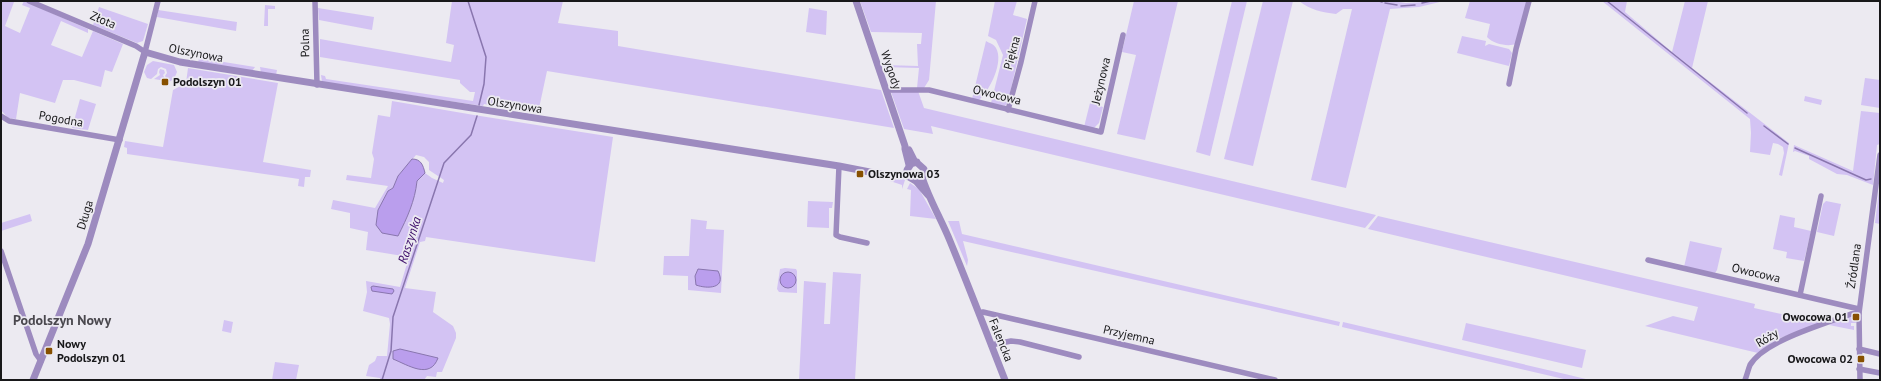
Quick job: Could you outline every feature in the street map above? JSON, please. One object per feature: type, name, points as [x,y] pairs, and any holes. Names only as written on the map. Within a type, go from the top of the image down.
[{"type":"street","name":"Złota","points":[[29,1],[136,46],[145,52]]},
{"type":"street","points":[[145,52],[158,1]]},
{"type":"street","name":"Polna","points":[[315,1],[317,85]]},
{"type":"street","name":"Wygody","points":[[856,1],[906,146],[917,162]]},
{"type":"street","name":"Piękna","points":[[1008,110],[1021,62],[1034,1]]},
{"type":"street","points":[[1509,84],[1516,49],[1529,1]]},
{"type":"street","name":"Jeżynowa","points":[[1101,132],[1123,36]]},
{"type":"street","name":"Olszynowa","points":[[145,52],[180,62],[317,85],[884,174],[908,175]]},
{"type":"street","name":"Długa","points":[[33,380],[88,244],[145,52]]},
{"type":"street","name":"Owocowa","points":[[886,90],[929,90],[1101,132]]},
{"type":"street","name":"Pogodna","points":[[1,117],[9,121],[120,140]]},
{"type":"street","name":"Wygody","points":[[906,146],[904,149],[908,166]]},
{"type":"street","name":"Źródlana","points":[[1860,380],[1859,311],[1880,155]]},
{"type":"street","points":[[917,162],[922,165],[924,169],[919,178],[911,179],[908,175],[908,166],[917,162]]},
{"type":"street","points":[[839,166],[836,235],[867,243]]},
{"type":"street","name":"Olszynowa","points":[[884,174],[887,171],[908,166]]},
{"type":"street","points":[[919,178],[926,194],[928,195],[944,224],[978,311]]},
{"type":"street","points":[[1800,295],[1822,196]]},
{"type":"street","points":[[1,251],[36,354],[41,361]]},
{"type":"street","name":"Owocowa","points":[[1648,260],[1800,295],[1859,311]]},
{"type":"street","name":"Falencka","points":[[978,311],[1006,380]]},
{"type":"street","name":"Przyjemna","points":[[978,311],[1275,380]]},
{"type":"street","name":"Róży","points":[[1745,380],[1750,366],[1761,352],[1786,339],[1859,311]]},
{"type":"street","points":[[991,345],[1020,342],[1079,357]]},
{"type":"street","points":[[1859,349],[1880,354]]},
{"type":"street","points":[[1859,369],[1880,374]]},
{"type":"shaded area","points":[[1,1],[14,2],[5,26],[20,33],[30,8],[22,5],[24,1],[88,29],[88,33],[61,21],[51,45],[82,57],[93,31],[123,44],[112,72],[105,70],[101,87],[74,80],[63,80],[55,103],[20,93],[16,119],[8,118],[1,110]]},
{"type":"shaded area","points":[[452,1],[563,1],[558,23],[618,31],[618,46],[881,90],[894,128],[547,71],[538,113],[484,104],[483,106],[322,82],[321,75],[325,76],[326,79],[473,101],[475,92],[470,92],[460,83],[460,80],[320,57],[320,39],[451,62],[454,45],[446,43]]},
{"type":"shaded area","points":[[860,1],[936,1],[929,80],[924,88],[917,88],[919,68],[884,67],[884,65],[918,66],[917,44],[921,44],[922,33],[871,32]]},
{"type":"shaded area","points":[[995,1],[1017,1],[1013,15],[1027,19],[1008,102],[1005,106],[991,103],[1003,55],[996,40],[988,36]]},
{"type":"shaded area","points":[[1134,1],[1178,1],[1145,140],[1117,134],[1136,55],[1122,52]]},
{"type":"shaded area","points":[[1232,1],[1247,1],[1210,156],[1196,152]]},
{"type":"shaded area","points":[[1263,1],[1293,1],[1253,166],[1224,159]]},
{"type":"shaded area","points":[[1299,1],[1392,1],[1406,3],[1444,1],[1419,7],[1390,9],[1346,188],[1311,180],[1352,9],[1343,9],[1336,14],[1312,9]]},
{"type":"shaded area","points":[[1470,1],[1527,1],[1516,44],[1505,45],[1493,41],[1487,37],[1490,24],[1465,18]]},
{"type":"shaded area","points":[[1602,1],[1627,1],[1625,12],[1672,52],[1685,1],[1708,1],[1692,68],[1789,143],[1782,176],[1779,175],[1784,153],[1783,147],[1773,143],[1770,155],[1750,152],[1750,119]]},
{"type":"shaded area","points":[[265,5],[275,6],[275,9],[268,9],[268,26],[264,26]]},
{"type":"shaded area","points":[[99,7],[148,24],[143,41],[137,43],[93,25]]},
{"type":"shaded area","points":[[318,8],[374,17],[372,30],[319,20]]},
{"type":"shaded area","points":[[809,8],[827,11],[826,35],[806,32]]},
{"type":"shaded area","points":[[158,10],[237,22],[236,31],[157,17]]},
{"type":"shaded area","points":[[1462,36],[1486,41],[1485,46],[1489,44],[1509,49],[1512,53],[1509,66],[1457,53]]},
{"type":"shaded area","points":[[986,41],[996,48],[998,54],[997,68],[995,76],[979,100],[972,99]]},
{"type":"shaded area","points":[[199,58],[255,67],[252,71],[198,63]]},
{"type":"shaded area","points":[[153,61],[174,65],[177,72],[174,79],[169,82],[165,76],[167,73],[166,69],[161,67],[158,69],[157,74],[151,79],[147,78],[144,72],[147,65]]},
{"type":"shaded area","points":[[260,67],[277,70],[276,75],[261,73]]},
{"type":"shaded area","points":[[188,68],[278,83],[263,162],[311,170],[310,177],[305,177],[304,187],[298,186],[299,179],[127,154],[127,148],[124,147],[125,141],[163,147],[173,90],[186,83]]},
{"type":"shaded area","points":[[160,69],[164,70],[165,73],[163,75],[166,81],[154,79],[160,75]]},
{"type":"shaded area","points":[[1865,78],[1880,80],[1880,108],[1861,105]]},
{"type":"shaded area","points":[[918,91],[924,108],[1376,215],[1365,228],[931,126],[933,134],[904,129],[891,92]]},
{"type":"shaded area","points":[[1805,96],[1822,100],[1821,105],[1804,101]]},
{"type":"shaded area","points":[[80,99],[96,104],[88,130],[72,128]]},
{"type":"shaded area","points":[[392,101],[613,137],[595,262],[426,237],[425,241],[420,242],[405,288],[436,292],[433,312],[453,326],[456,333],[456,338],[442,372],[437,372],[436,377],[427,376],[424,380],[380,380],[380,378],[366,376],[369,365],[375,361],[377,356],[387,356],[390,324],[389,318],[363,311],[367,292],[366,281],[400,287],[409,257],[366,250],[368,232],[350,228],[350,213],[331,209],[333,200],[375,208],[388,186],[346,180],[347,175],[371,178],[374,159],[372,153],[378,115],[390,117]],"holes":[[[416,155],[424,157],[429,162],[429,170],[444,180],[443,183],[425,173],[417,181],[412,202],[398,236],[378,210],[388,191],[393,188],[398,176]]]},
{"type":"shaded area","points":[[1090,103],[1103,107],[1099,123],[1094,128],[1084,127]]},
{"type":"shaded area","points":[[1861,111],[1880,113],[1880,144],[1877,145],[1873,185],[1847,175],[1837,174],[1809,159],[1809,156],[1795,151],[1793,152],[1794,145],[1853,171]]},
{"type":"shaded area","points":[[412,159],[418,160],[421,163],[425,173],[417,181],[412,202],[398,236],[382,233],[376,225],[378,210],[388,191],[393,188],[398,176]]},
{"type":"shaded area","points":[[899,177],[905,180],[902,189],[902,185],[890,181],[890,179]]},
{"type":"shaded area","points":[[1880,182],[1880,224],[1875,223]]},
{"type":"shaded area","points":[[910,183],[919,189],[936,219],[910,216],[911,190],[907,189]]},
{"type":"shaded area","points":[[808,201],[833,202],[832,208],[829,208],[829,228],[807,227]]},
{"type":"shaded area","points":[[1826,201],[1841,204],[1834,236],[1817,232],[1823,204]]},
{"type":"shaded area","points":[[30,214],[32,221],[1,231],[1,223]]},
{"type":"shaded area","points":[[1780,215],[1795,218],[1794,227],[1811,231],[1804,261],[1786,258],[1787,252],[1773,249]]},
{"type":"shaded area","points":[[1378,216],[1755,304],[1754,308],[1822,323],[1777,339],[1758,353],[1645,326],[1673,316],[1694,321],[1698,307],[1368,229]]},
{"type":"shaded area","points":[[691,219],[707,221],[706,229],[724,230],[721,293],[688,290],[688,276],[663,275],[664,256],[689,256]]},
{"type":"shaded area","points":[[948,221],[959,221],[962,234],[1340,322],[1339,326],[963,241],[968,260],[967,266]]},
{"type":"shaded area","points":[[1690,241],[1722,248],[1715,273],[1684,267]]},
{"type":"shaded area","points":[[698,269],[718,271],[720,281],[718,284],[710,287],[696,285],[695,276]]},
{"type":"shaded area","points":[[780,269],[796,269],[797,271],[797,293],[779,292],[777,289]]},
{"type":"shaded area","points":[[788,272],[794,274],[796,280],[794,286],[788,288],[782,286],[780,280],[782,274]]},
{"type":"shaded area","points":[[833,272],[861,274],[855,380],[799,380],[804,281],[826,283],[824,324],[830,324]]},
{"type":"shaded area","points":[[371,287],[393,289],[394,291],[392,294],[372,291]]},
{"type":"shaded area","points":[[1850,316],[1855,316],[1856,323],[1851,323],[1851,326],[1854,326],[1854,330],[1829,325]]},
{"type":"shaded area","points":[[224,320],[233,322],[231,333],[222,331]]},
{"type":"shaded area","points":[[1343,322],[1590,380],[1568,380],[1342,327]]},
{"type":"shaded area","points":[[1466,323],[1586,350],[1582,368],[1462,340]]},
{"type":"shaded area","points":[[400,349],[438,358],[434,365],[430,368],[424,370],[418,369],[393,359],[393,351]]},
{"type":"shaded area","points":[[275,362],[299,365],[296,380],[272,380]]},
{"type":"waterway","name":"Raszynka","points":[[468,1],[486,57],[484,84],[479,105]]},
{"type":"waterway","points":[[1422,3],[1431,1]]},
{"type":"waterway","points":[[1607,1],[1747,113]]},
{"type":"waterway","points":[[1385,3],[1397,5]]},
{"type":"waterway","points":[[1401,6],[1415,5]]},
{"type":"waterway","name":"Raszynka","points":[[382,380],[391,351],[393,317],[444,163],[471,135],[477,116]]},
{"type":"waterway","points":[[1764,126],[1788,144]]},
{"type":"waterway","points":[[1795,148],[1866,180],[1871,179]]},
{"type":"place","name":"Podolszyn 01","points":[[165,82]]},
{"type":"place","name":"Olszynowa 03","points":[[860,174]]},
{"type":"place","name":"Owocowa 01","points":[[1856,317]]},
{"type":"place","name":"Nowy Podolszyn 01","points":[[49,351]]},
{"type":"place","name":"Owocowa 02","points":[[1861,359]]},
{"type":"district","name":"Podolszyn Nowy","points":[[62,320]]}]
